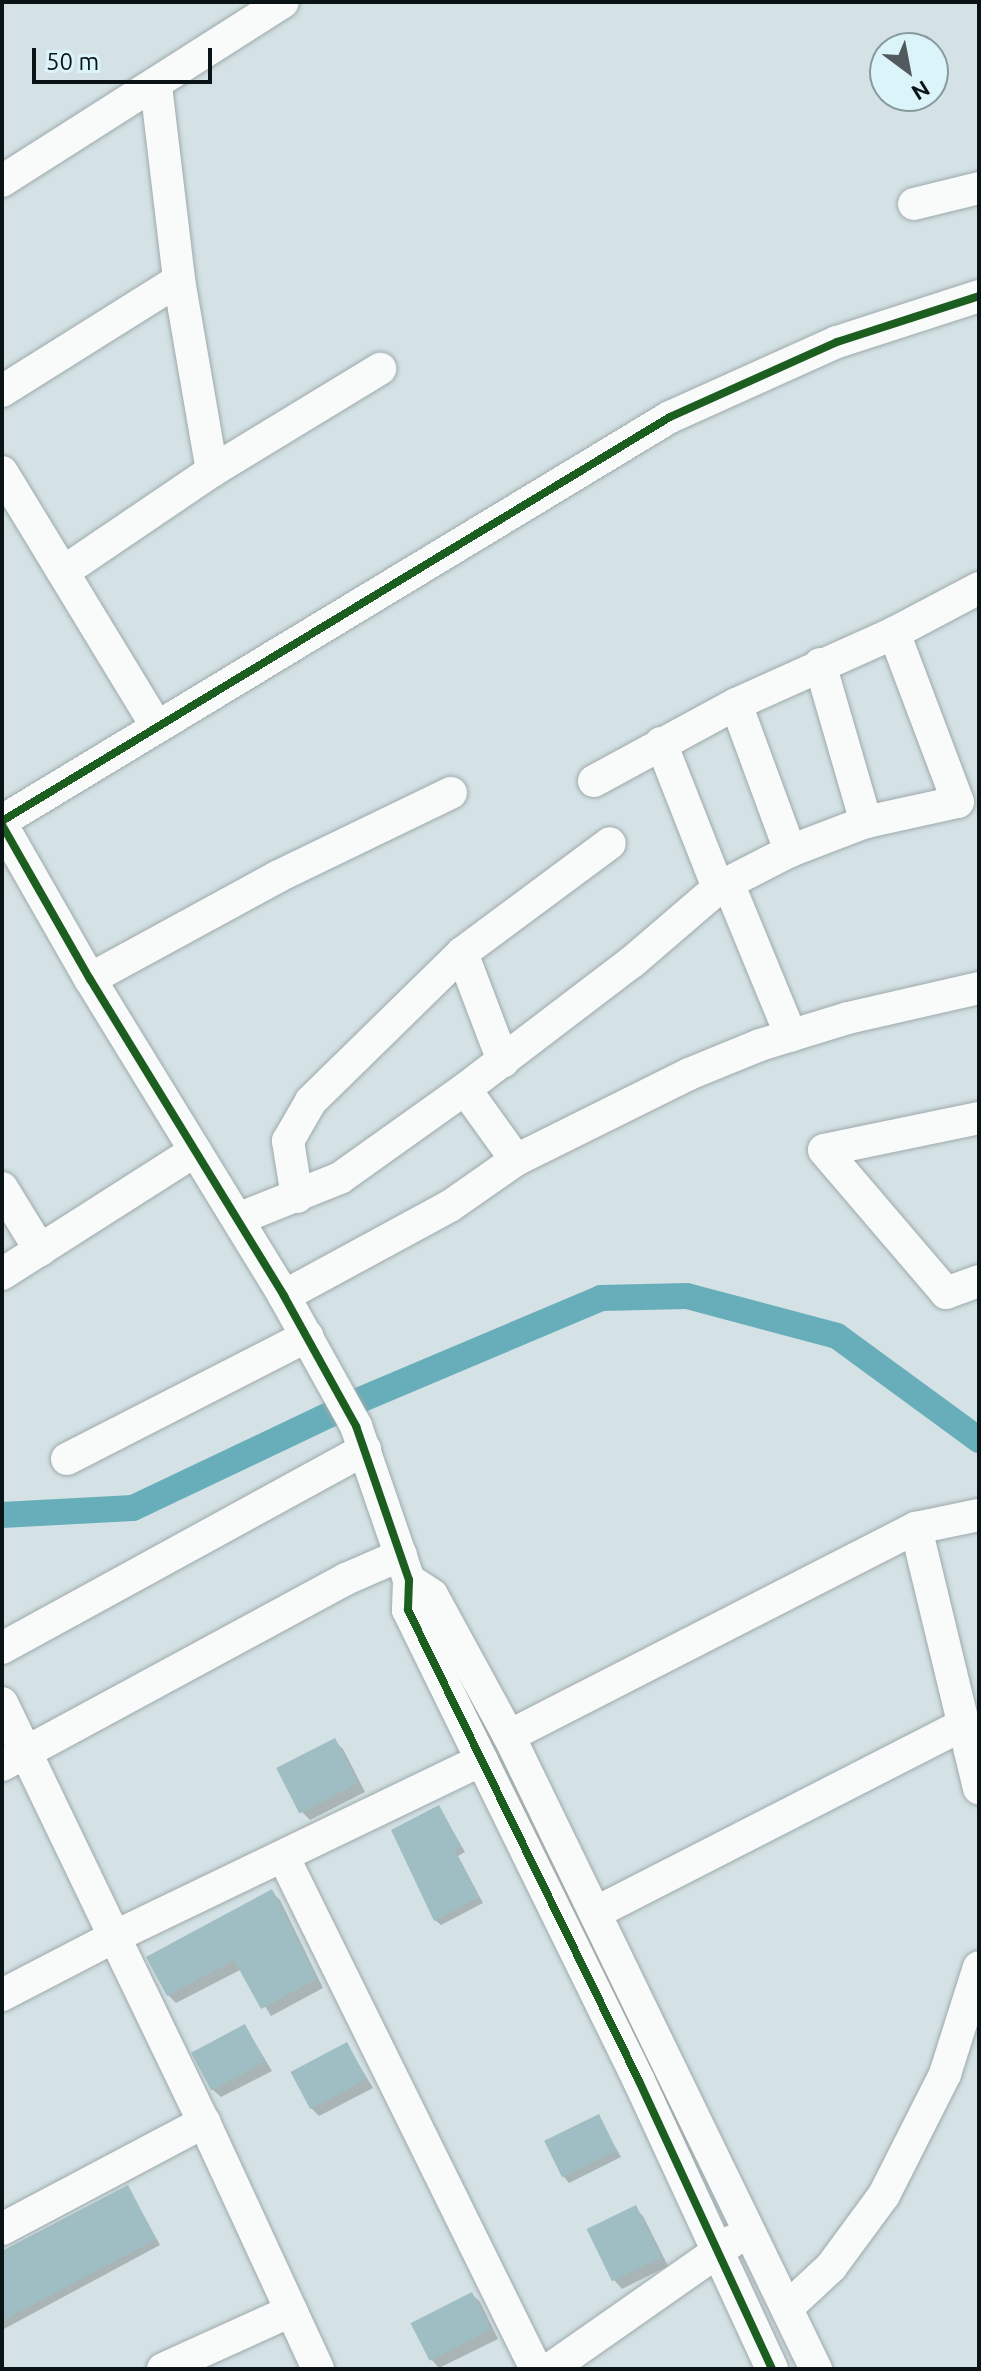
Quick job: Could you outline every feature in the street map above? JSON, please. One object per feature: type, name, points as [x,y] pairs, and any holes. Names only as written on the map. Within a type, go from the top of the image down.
[{"type":"street","points":[[2,181],[156,86],[283,2]]},
{"type":"street","points":[[156,86],[179,280],[212,471]]},
{"type":"street","points":[[914,204],[979,188]]},
{"type":"street","points":[[2,391],[179,280]]},
{"type":"street","points":[[772,2369],[639,2081],[408,1610],[405,1568],[361,1438],[341,1396],[238,1219],[90,979],[2,823],[427,561],[670,417],[837,342],[979,296]]},
{"type":"street","points":[[63,572],[212,471],[380,369]]},
{"type":"street","points":[[2,472],[157,727]]},
{"type":"street","points":[[594,781],[736,704],[894,633],[979,588]]},
{"type":"street","points":[[238,1219],[340,1178],[503,1061],[632,962],[723,885],[790,851],[866,822],[968,799],[894,633]]},
{"type":"street","points":[[820,664],[866,822]]},
{"type":"street","points":[[736,704],[790,851]]},
{"type":"street","points":[[661,743],[791,1036]]},
{"type":"street","points":[[90,979],[279,876],[451,793]]},
{"type":"street","points":[[297,1197],[288,1141],[311,1101],[462,953],[610,843]]},
{"type":"street","points":[[462,953],[503,1061]]},
{"type":"street","points":[[284,1296],[437,1213],[516,1160],[689,1074],[848,1018],[979,988]]},
{"type":"street","points":[[465,1089],[516,1160]]},
{"type":"street","points":[[979,1118],[824,1150],[946,1293],[979,1281]]},
{"type":"street","points":[[2,1274],[195,1151]]},
{"type":"street","points":[[2,1188],[40,1250]]},
{"type":"street","points":[[67,1459],[307,1336]]},
{"type":"street","points":[[2,1648],[361,1438]]},
{"type":"street","points":[[509,1736],[916,1528],[979,1515]]},
{"type":"street","points":[[916,1528],[979,1789]]},
{"type":"street","points":[[405,1568],[432,1595],[509,1736],[816,2369]]},
{"type":"street","points":[[14,1759],[346,1579],[405,1568]]},
{"type":"street","points":[[2,1703],[14,1759],[114,1937],[318,2369]]},
{"type":"street","points":[[595,1913],[964,1724]]},
{"type":"street","points":[[2,1995],[114,1937],[482,1760]]},
{"type":"street","points":[[283,1856],[536,2369]]},
{"type":"street","points":[[788,2307],[831,2267],[884,2195],[945,2074],[979,1967]]},
{"type":"street","points":[[2,2229],[204,2122]]},
{"type":"street","points":[[550,2369],[750,2231]]},
{"type":"street","points":[[163,2369],[291,2311]]},
{"type":"building","points":[[335,1738],[358,1783],[299,1813],[276,1768]]},
{"type":"building","points":[[439,1805],[461,1846],[454,1850],[479,1897],[434,1921],[391,1830]]},
{"type":"building","points":[[272,1889],[317,1979],[261,2009],[234,1960],[167,1996],[146,1957]]},
{"type":"building","points":[[245,2024],[265,2062],[211,2091],[191,2053]]},
{"type":"building","points":[[347,2042],[367,2079],[310,2109],[290,2072]]},
{"type":"building","points":[[599,2114],[617,2151],[562,2178],[544,2141]]},
{"type":"building","points":[[128,2185],[156,2239],[2,2321],[2,2251]]},
{"type":"building","points":[[636,2205],[661,2257],[612,2281],[587,2229]]},
{"type":"building","points":[[472,2292],[491,2329],[430,2361],[411,2323]]},
{"type":"waterway","points":[[2,1515],[133,1508],[360,1400],[601,1298],[687,1296],[837,1336],[979,1440]]},
{"type":"cycle path","points":[[2,821],[670,417],[837,342],[979,296]]},
{"type":"cycle path","points":[[2,825],[90,979],[284,1296],[356,1426],[409,1580],[408,1610],[639,2081],[772,2369]]}]
